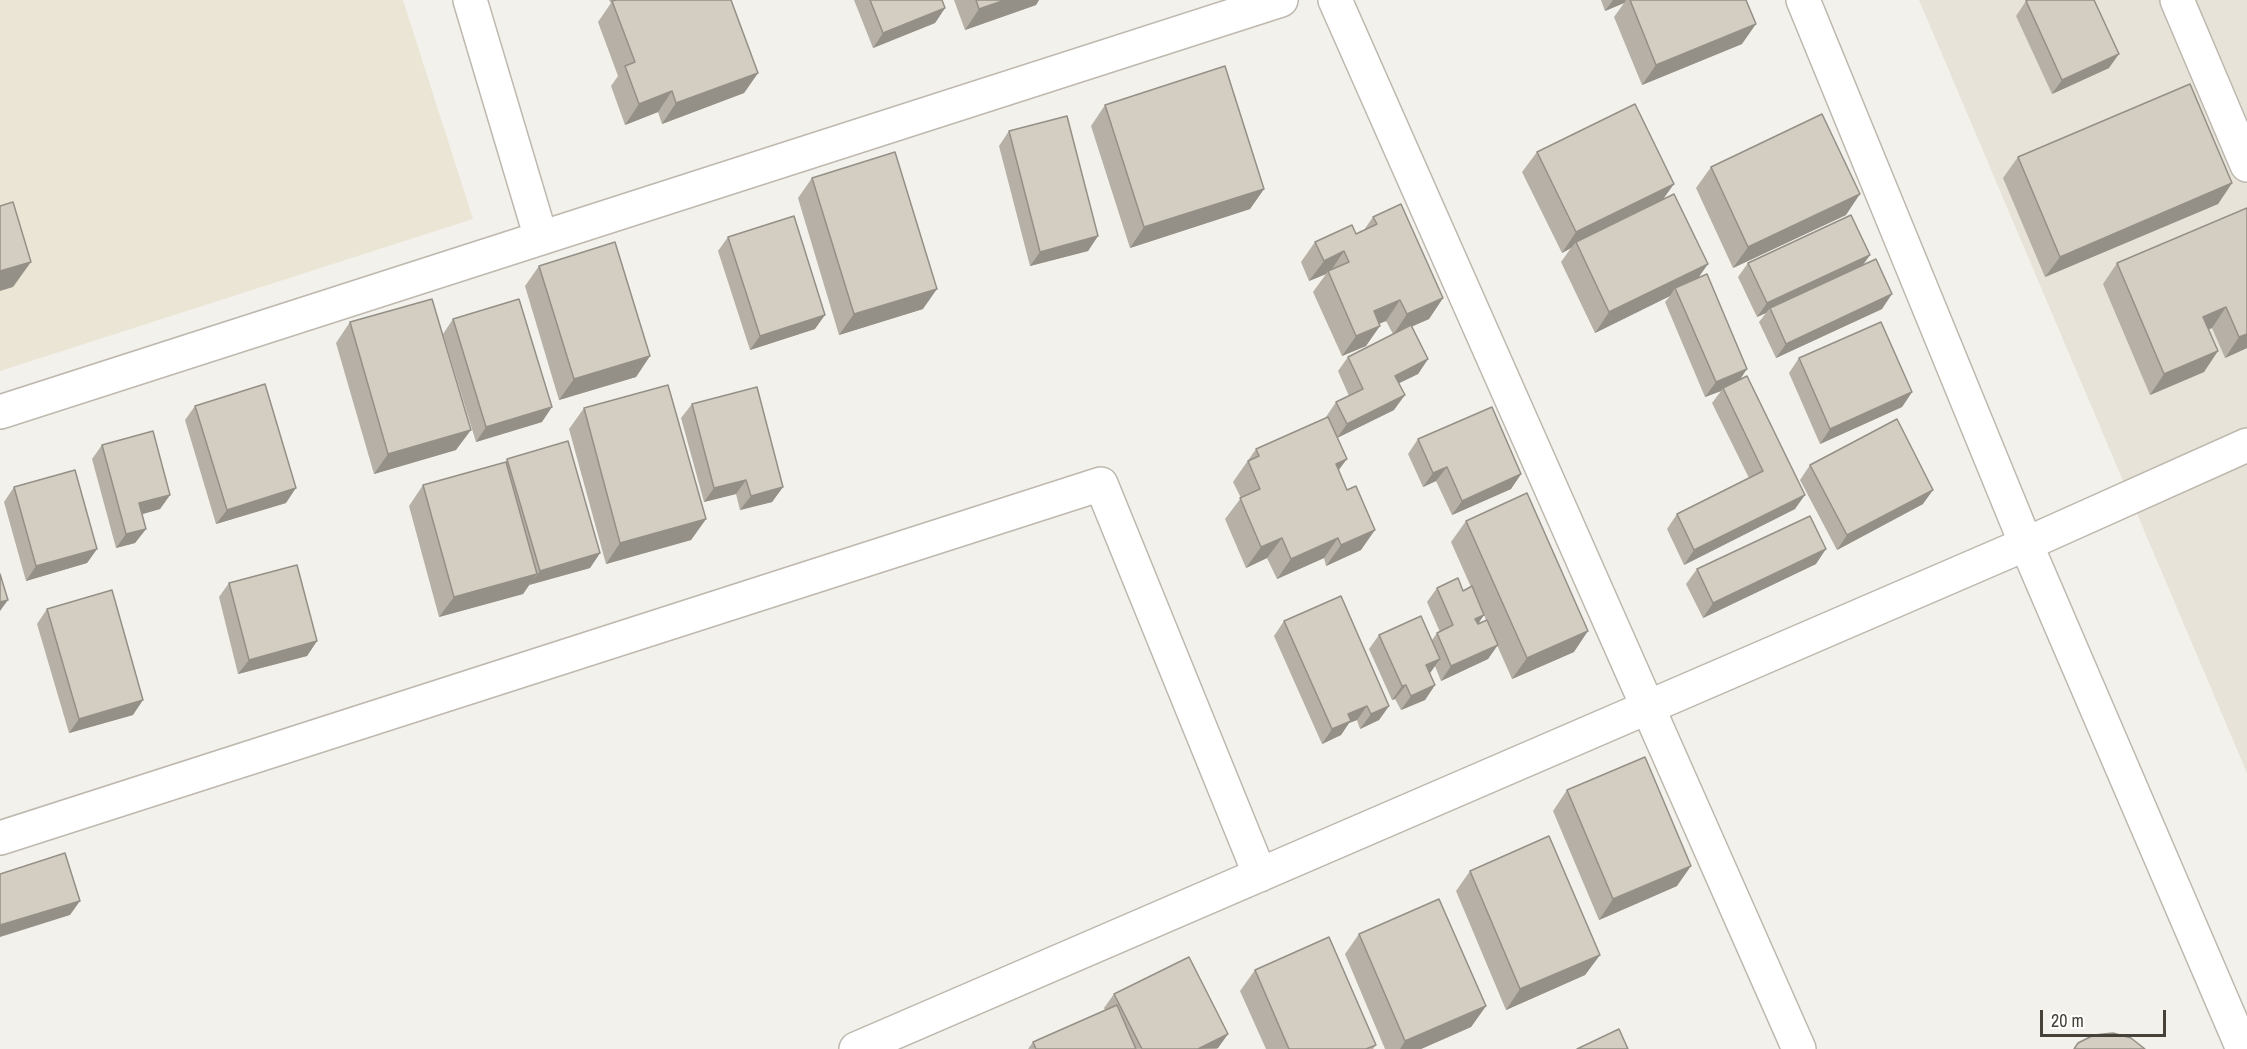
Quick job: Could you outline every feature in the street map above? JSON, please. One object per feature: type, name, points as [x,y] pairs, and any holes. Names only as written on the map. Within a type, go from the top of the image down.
[{"type":"street","points":[[470,0],[541,238]]},
{"type":"street","points":[[0,412],[1281,0]]},
{"type":"street","points":[[1335,0],[1799,1049]]},
{"type":"street","points":[[1803,0],[2026,544],[2243,1049]]},
{"type":"street","points":[[2177,0],[2247,165]]},
{"type":"street","points":[[856,1049],[2026,544],[2247,445]]},
{"type":"street","points":[[0,838],[1101,484],[1260,875]]},
{"type":"shaded area","points":[[0,0],[403,0],[473,219],[0,371]]},
{"type":"shaded area","points":[[1919,0],[2247,0],[2247,773]]},
{"type":"building","points":[[731,0],[758,73],[676,103],[672,91],[639,104],[625,66],[635,62],[612,1]]},
{"type":"building","points":[[870,0],[942,0],[945,8],[883,33]]},
{"type":"building","points":[[976,0],[1005,0],[979,9]]},
{"type":"building","points":[[1630,0],[1746,0],[1756,24],[1656,65]]},
{"type":"building","points":[[2094,0],[2119,54],[2062,80],[2026,1]]},
{"type":"building","points":[[1225,66],[1264,189],[1144,227],[1105,105]]},
{"type":"building","points":[[2190,84],[2232,183],[2060,257],[2018,157]]},
{"type":"building","points":[[1635,104],[1674,184],[1576,232],[1537,152]]},
{"type":"building","points":[[1822,114],[1860,194],[1748,247],[1711,167]]},
{"type":"building","points":[[1067,116],[1098,236],[1040,252],[1009,131]]},
{"type":"building","points":[[895,152],[937,289],[854,314],[812,178]]},
{"type":"building","points":[[1674,194],[1708,264],[1609,312],[1576,242]]},
{"type":"building","points":[[13,202],[31,262],[0,271],[0,206]]},
{"type":"building","points":[[1401,204],[1443,298],[1407,314],[1400,300],[1374,311],[1380,326],[1356,336],[1328,271],[1349,262],[1344,251],[1324,261],[1315,242],[1352,225],[1356,234],[1377,224],[1373,217]]},
{"type":"building","points":[[2247,208],[2247,334],[2239,337],[2226,307],[2203,317],[2218,351],[2164,374],[2117,263]]},
{"type":"building","points":[[1851,215],[1870,255],[1767,303],[1748,263]]},
{"type":"building","points":[[794,216],[825,315],[760,336],[728,237]]},
{"type":"building","points":[[615,242],[650,356],[574,379],[539,266]]},
{"type":"building","points":[[1876,259],[1892,294],[1786,344],[1770,308]]},
{"type":"building","points":[[1707,274],[1747,369],[1716,382],[1675,288]]},
{"type":"building","points":[[432,299],[471,430],[388,454],[350,322]]},
{"type":"building","points":[[519,299],[552,407],[486,427],[453,319]]},
{"type":"building","points":[[1881,322],[1912,392],[1830,429],[1799,358]]},
{"type":"building","points":[[1411,325],[1428,359],[1395,376],[1405,395],[1347,424],[1336,402],[1363,389],[1348,357]]},
{"type":"building","points":[[1747,376],[1805,495],[1694,550],[1677,514],[1763,471],[1723,388]]},
{"type":"building","points":[[265,384],[296,488],[227,510],[195,406]]},
{"type":"building","points":[[668,385],[706,519],[620,543],[584,408]]},
{"type":"building","points":[[757,387],[783,487],[751,496],[746,480],[714,488],[692,404]]},
{"type":"building","points":[[1492,407],[1521,474],[1462,501],[1447,467],[1433,473],[1418,439]]},
{"type":"building","points":[[1328,417],[1347,459],[1336,464],[1347,490],[1356,486],[1375,530],[1341,545],[1338,538],[1291,559],[1282,538],[1261,547],[1240,498],[1260,489],[1248,461],[1259,456],[1256,449]]},
{"type":"building","points":[[1897,419],[1933,490],[1847,535],[1810,465]]},
{"type":"building","points":[[153,431],[170,495],[139,503],[146,529],[126,534],[102,445]]},
{"type":"building","points":[[568,441],[600,553],[540,571],[507,459]]},
{"type":"building","points":[[506,462],[537,574],[454,597],[423,485]]},
{"type":"building","points":[[75,470],[97,549],[36,566],[14,487]]},
{"type":"building","points":[[1527,493],[1588,631],[1527,658],[1466,521]]},
{"type":"building","points":[[1810,516],[1826,549],[1713,603],[1697,569]]},
{"type":"building","points":[[297,565],[317,641],[249,660],[229,583]]},
{"type":"building","points":[[0,574],[8,600],[0,602]]},
{"type":"building","points":[[1458,578],[1463,591],[1472,586],[1484,615],[1475,619],[1478,624],[1487,620],[1498,645],[1451,666],[1437,633],[1453,625],[1437,588]]},
{"type":"building","points":[[112,590],[143,700],[79,719],[47,609]]},
{"type":"building","points":[[1341,596],[1389,706],[1371,714],[1367,706],[1348,714],[1351,721],[1332,729],[1284,621]]},
{"type":"building","points":[[1421,616],[1440,659],[1426,665],[1435,685],[1411,696],[1406,685],[1402,686],[1379,635]]},
{"type":"building","points":[[1645,757],[1691,866],[1613,899],[1567,790]]},
{"type":"building","points":[[1549,836],[1600,955],[1520,989],[1470,871]]},
{"type":"building","points":[[65,853],[80,901],[0,925],[0,874]]},
{"type":"building","points":[[1439,899],[1486,1006],[1405,1041],[1359,934]]},
{"type":"building","points":[[1329,937],[1376,1045],[1366,1049],[1289,1049],[1255,970]]},
{"type":"building","points":[[1189,957],[1228,1034],[1198,1049],[1142,1049],[1114,994]]},
{"type":"building","points":[[1117,1005],[1136,1049],[1036,1049],[1033,1042]]},
{"type":"building","points":[[1619,1029],[1628,1049],[1577,1049]]},
{"type":"building","points":[[2113,1033],[2131,1038],[2145,1049],[2074,1049],[2078,1043],[2094,1035]]}]
